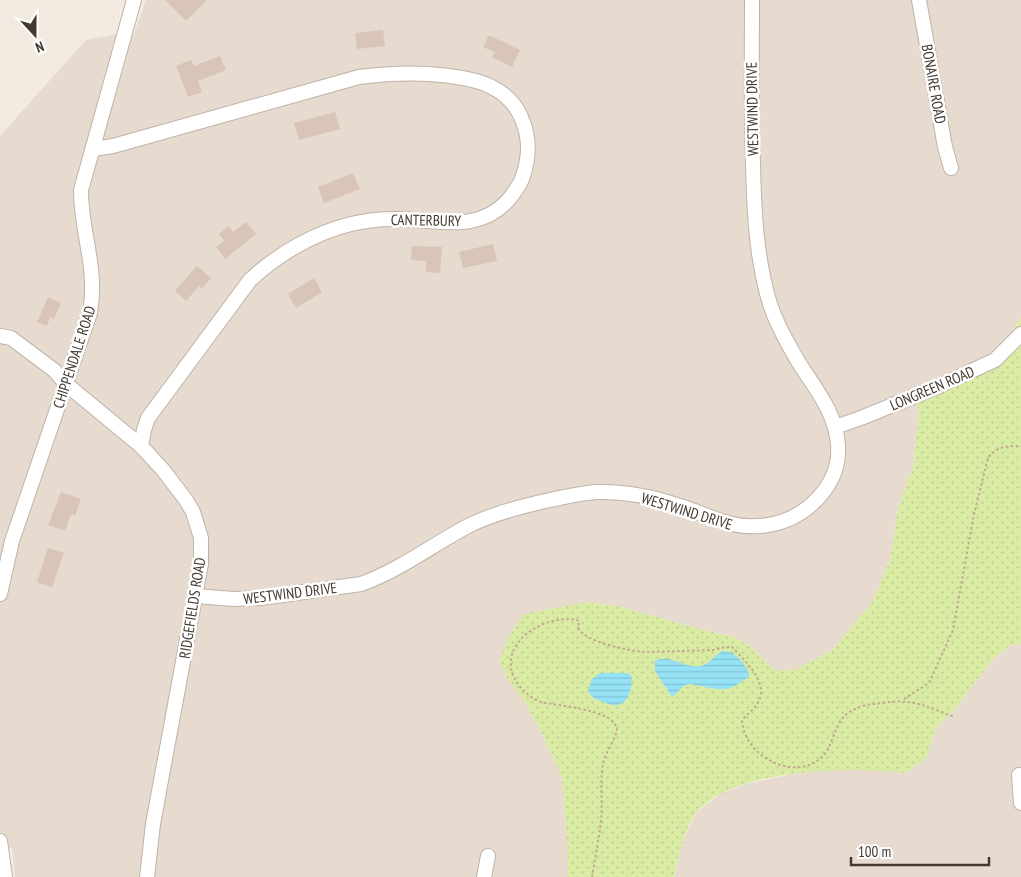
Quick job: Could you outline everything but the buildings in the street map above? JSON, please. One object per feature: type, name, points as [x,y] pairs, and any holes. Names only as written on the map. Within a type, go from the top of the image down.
[{"type":"street","name":"CHIPPENDALE ROAD","points":[[0,594],[12,541],[90,313],[93,297],[92,265],[81,208],[81,190],[134,0]]},
{"type":"street","name":"WESTWIND DRIVE","points":[[196,596],[233,599],[261,598],[361,584],[403,566],[467,527],[488,517],[516,508],[596,492],[641,495],[683,506],[736,526],[752,527],[784,522],[799,514],[819,498],[834,473],[838,444],[835,426],[827,407],[789,346],[770,304],[754,217],[751,106],[752,0]]},
{"type":"street","name":"BONAIRE ROAD","points":[[919,0],[945,147],[951,168]]},
{"type":"street","name":"CANTERBURY","points":[[93,149],[113,146],[351,79],[387,73],[443,74],[483,83],[498,89],[519,112],[528,137],[529,152],[522,180],[514,193],[494,213],[480,219],[456,222],[392,219],[351,224],[300,245],[276,258],[262,269],[250,280],[148,418],[141,446]]},
{"type":"street","name":"LONGREEN ROAD","points":[[835,426],[861,418],[939,386],[995,360],[1021,334]]},
{"type":"street","name":"RIDGEFIELDS ROAD","points":[[0,336],[11,338],[55,371],[66,384],[141,446],[181,493],[193,512],[200,538],[201,564],[153,824],[147,877]]},
{"type":"street","points":[[1019,775],[1021,803]]},
{"type":"street","points":[[0,841],[5,877]]},
{"type":"street","points":[[484,877],[488,856]]},
{"type":"path","points":[[901,700],[929,683],[954,630],[974,514],[988,458],[994,451],[1000,448],[1021,446]]},
{"type":"path","points":[[592,877],[601,820],[604,760],[617,732],[617,728],[611,720],[603,716],[590,711],[539,701],[522,689],[513,677],[511,668],[512,658],[526,632],[536,626],[558,620],[577,620],[579,622],[578,628],[584,635],[636,651],[713,650],[732,647],[759,680],[761,688],[761,698],[742,721],[744,731],[755,750],[774,763],[788,768],[800,768],[812,763],[828,750],[837,725],[846,713],[864,705],[901,700],[910,701],[955,717]]},
{"type":"shaded area","points":[[146,0],[1021,0],[1021,316],[1017,325],[997,351],[946,377],[913,390],[919,412],[913,468],[898,508],[890,560],[873,601],[834,649],[795,670],[774,670],[749,645],[732,636],[621,607],[587,602],[524,701],[537,723],[562,777],[568,877],[15,877],[12,848],[0,850],[0,136],[86,40],[117,34],[134,34]]},
{"type":"shaded area","points":[[1021,644],[1021,877],[674,877],[682,843],[696,813],[720,794],[746,784],[807,771],[874,769],[906,773],[927,757],[936,727],[954,710],[993,659],[1010,645]]},
{"type":"green space","points":[[1021,316],[1021,644],[1010,645],[993,659],[954,710],[936,727],[927,757],[906,773],[856,770],[796,773],[766,778],[738,786],[715,797],[697,812],[686,834],[674,877],[568,877],[562,777],[537,723],[509,681],[499,661],[510,635],[523,614],[587,602],[621,607],[732,636],[749,645],[774,670],[795,670],[834,649],[873,601],[890,560],[898,508],[913,468],[919,412],[913,390],[946,377],[996,351],[1017,325]]},
{"type":"water","points":[[723,651],[736,656],[750,675],[742,682],[728,689],[714,689],[689,684],[685,685],[672,697],[655,671],[655,661],[661,659],[701,666]]},
{"type":"water","points":[[600,673],[627,673],[631,675],[630,693],[625,701],[621,704],[611,705],[590,695],[588,691],[592,679]]}]
